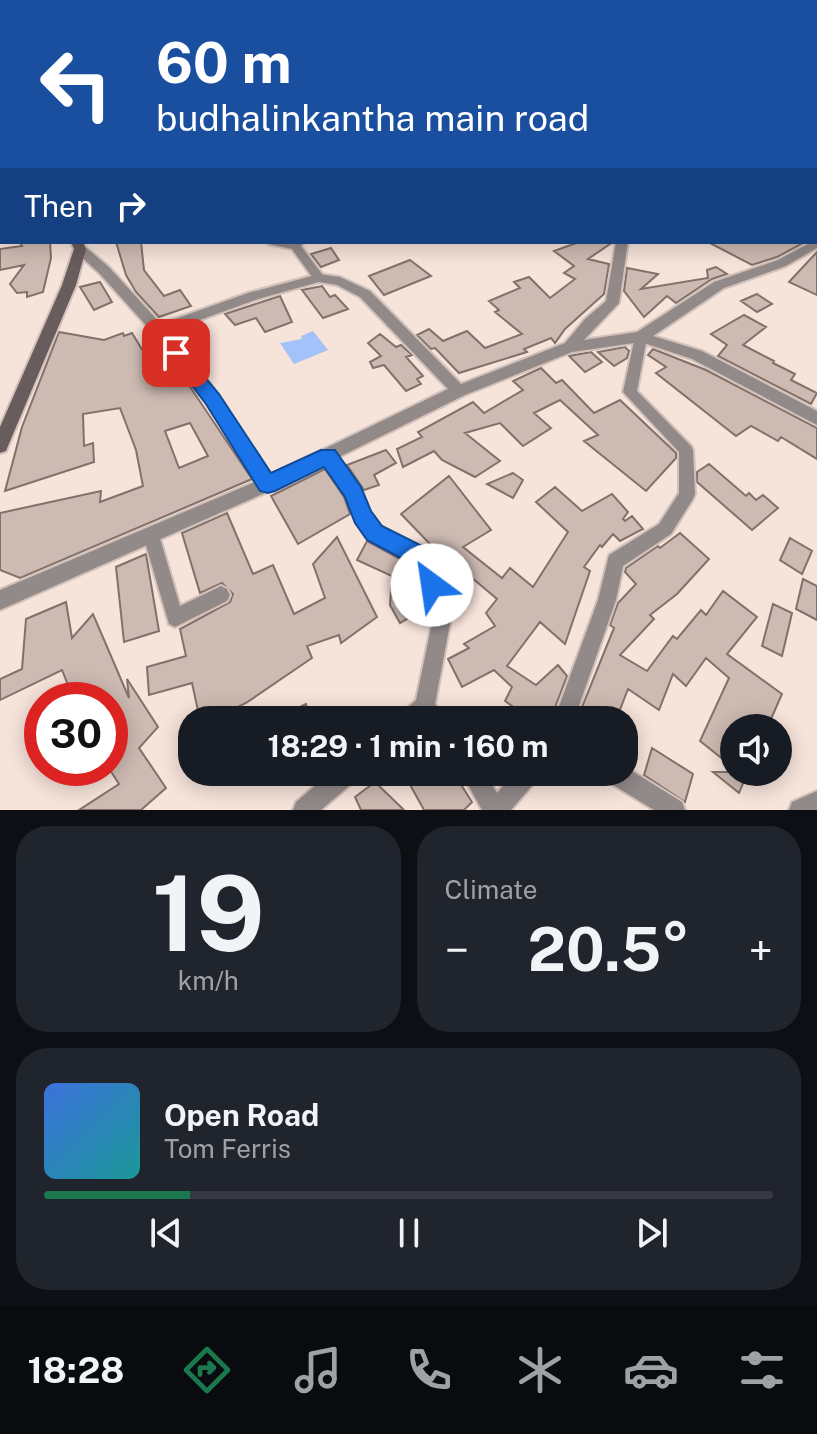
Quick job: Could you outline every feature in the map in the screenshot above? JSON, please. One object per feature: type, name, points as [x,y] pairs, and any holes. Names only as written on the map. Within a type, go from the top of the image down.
[{"type":"main road","points":[[0,446],[69,285],[78,246]]},
{"type":"street","points":[[297,244],[319,278]]},
{"type":"street","points":[[570,347],[590,322],[612,303],[622,244]]},
{"type":"street","points":[[569,706],[607,600],[615,561],[665,529],[687,494],[686,450],[630,392],[641,337],[719,285],[782,263],[815,244]]},
{"type":"street","points":[[78,246],[158,330],[212,399],[268,484]]},
{"type":"street","points":[[158,330],[256,295],[319,278],[340,281],[365,294],[459,391]]},
{"type":"street","points":[[0,600],[268,484],[459,391],[570,347],[641,337],[697,355],[815,415]]},
{"type":"street","points":[[328,456],[354,493],[362,516],[375,533],[422,558],[443,613],[425,706]]},
{"type":"street","points":[[151,535],[175,618],[221,595]]},
{"type":"street","points":[[304,810],[332,786]]},
{"type":"street","points":[[481,786],[496,810],[517,786]]},
{"type":"street","points":[[635,786],[674,810]]},
{"type":"street","points":[[800,810],[815,806],[817,802]]},
{"type":"water","points":[[313,331],[328,350],[294,364],[280,343],[302,339],[301,336]]},
{"type":"building","points":[[50,244],[51,258],[43,292],[27,297],[27,292],[17,293],[10,284],[24,265],[0,270],[0,249]]},
{"type":"building","points":[[117,244],[141,244],[144,270],[164,296],[180,290],[191,306],[159,317],[136,292],[126,275]]},
{"type":"building","points":[[573,244],[610,244],[588,259],[609,264],[604,294],[565,329],[555,343],[551,338],[524,349],[527,352],[459,373],[435,348],[431,349],[417,335],[429,329],[443,341],[467,331],[485,348],[522,334],[495,312],[499,310],[489,301],[520,288],[514,282],[529,277],[550,298],[575,279],[564,273],[574,266],[554,251]]},
{"type":"building","points":[[712,244],[801,244],[777,257],[752,265]]},
{"type":"building","points":[[331,248],[339,260],[321,267],[311,254]]},
{"type":"building","points":[[817,252],[817,295],[789,282]]},
{"type":"building","points":[[410,260],[431,276],[384,295],[369,276]]},
{"type":"building","points":[[716,267],[727,274],[712,279],[676,303],[667,296],[644,317],[624,291],[627,268],[658,274],[641,289],[708,278],[707,270]]},
{"type":"building","points":[[100,282],[112,302],[94,310],[80,287]]},
{"type":"building","points":[[322,286],[330,297],[335,295],[348,309],[323,318],[302,290]]},
{"type":"building","points":[[757,294],[772,304],[757,312],[741,301]]},
{"type":"building","points":[[280,296],[292,322],[265,332],[256,318],[235,325],[225,314]]},
{"type":"building","points":[[744,315],[766,327],[743,345],[795,374],[791,380],[817,393],[811,404],[718,356],[727,345],[711,334]]},
{"type":"building","points":[[59,332],[104,340],[132,333],[160,379],[178,369],[252,479],[20,578],[0,570],[0,513],[101,491],[100,502],[143,486],[136,450],[120,408],[83,414],[84,446],[93,443],[94,462],[5,491],[22,427]],"holes":[[[190,423],[208,456],[179,468],[165,431]]]},
{"type":"building","points":[[380,334],[412,355],[406,357],[423,376],[417,379],[421,384],[406,391],[384,365],[373,368],[370,362],[381,356],[368,343]]},
{"type":"building","points":[[625,347],[629,351],[627,358],[614,366],[598,352]]},
{"type":"building","points":[[653,349],[706,370],[817,428],[817,459],[781,437],[778,441],[751,426],[736,436],[656,373],[666,367],[648,355]]},
{"type":"building","points":[[591,352],[602,362],[585,372],[569,356]]},
{"type":"building","points":[[541,368],[556,383],[562,380],[594,413],[620,400],[676,453],[676,458],[646,491],[584,441],[598,435],[560,400],[534,413],[551,428],[523,446],[500,423],[465,433],[500,461],[475,477],[442,460],[434,451],[403,467],[397,449],[422,437],[418,432],[473,402],[484,413],[523,390],[513,381]]},
{"type":"building","points":[[386,450],[396,463],[374,475],[379,485],[364,490],[347,465]]},
{"type":"building","points":[[709,464],[746,496],[749,493],[756,500],[763,495],[778,508],[752,530],[697,482],[697,472]]},
{"type":"building","points":[[325,469],[344,497],[350,514],[298,544],[271,496]]},
{"type":"building","points":[[513,473],[523,480],[513,498],[487,484]]},
{"type":"building","points":[[449,476],[491,530],[463,547],[502,578],[510,568],[533,587],[568,532],[536,502],[555,487],[582,511],[612,494],[628,512],[623,519],[625,521],[632,516],[643,529],[620,541],[613,534],[602,547],[600,545],[584,567],[590,571],[565,644],[540,622],[507,666],[536,685],[558,665],[567,676],[555,706],[512,706],[505,701],[512,687],[494,670],[462,687],[448,659],[469,648],[464,644],[495,626],[486,613],[497,599],[459,567],[457,572],[401,514]]},
{"type":"building","points":[[227,513],[253,574],[273,565],[294,614],[325,598],[313,564],[337,537],[377,617],[341,643],[339,635],[307,646],[312,658],[240,706],[197,706],[192,683],[149,695],[147,667],[186,656],[180,629],[230,602],[233,594],[222,583],[200,593],[182,533]]},
{"type":"building","points":[[680,533],[709,559],[677,594],[650,615],[654,619],[620,655],[647,671],[673,636],[677,639],[701,610],[706,615],[723,591],[757,617],[727,654],[782,694],[773,714],[720,714],[720,757],[700,741],[729,678],[706,658],[686,686],[673,674],[659,710],[628,689],[621,706],[582,706],[614,628],[610,625],[618,603],[636,584],[625,572],[626,568],[658,546],[660,548]]},
{"type":"building","points":[[790,538],[812,551],[802,574],[780,560]]},
{"type":"building","points":[[367,541],[413,566],[428,606],[400,623],[390,605],[392,576],[357,560]]},
{"type":"building","points":[[146,554],[159,631],[124,642],[116,567]]},
{"type":"building","points":[[803,579],[817,586],[817,620],[796,609]]},
{"type":"building","points":[[66,602],[72,638],[93,614],[122,682],[67,682],[62,670],[37,682],[24,682],[24,688],[0,700],[0,679],[22,669],[26,619]]},
{"type":"building","points":[[773,604],[792,613],[782,656],[762,646]]},
{"type":"building","points":[[127,679],[158,727],[139,748],[166,788],[141,810],[79,810],[116,786],[128,786]]},
{"type":"building","points":[[652,748],[693,774],[685,802],[644,775]]},
{"type":"building","points":[[370,786],[379,786],[404,810],[361,810],[355,797]]},
{"type":"building","points":[[411,786],[462,786],[472,802],[464,810],[424,810]]},
{"type":"building","points":[[730,786],[742,786],[739,793]]},
{"type":"route","points":[[176,353],[212,399],[268,484],[328,456],[354,493],[362,516],[375,533],[422,558],[432,585]]}]
